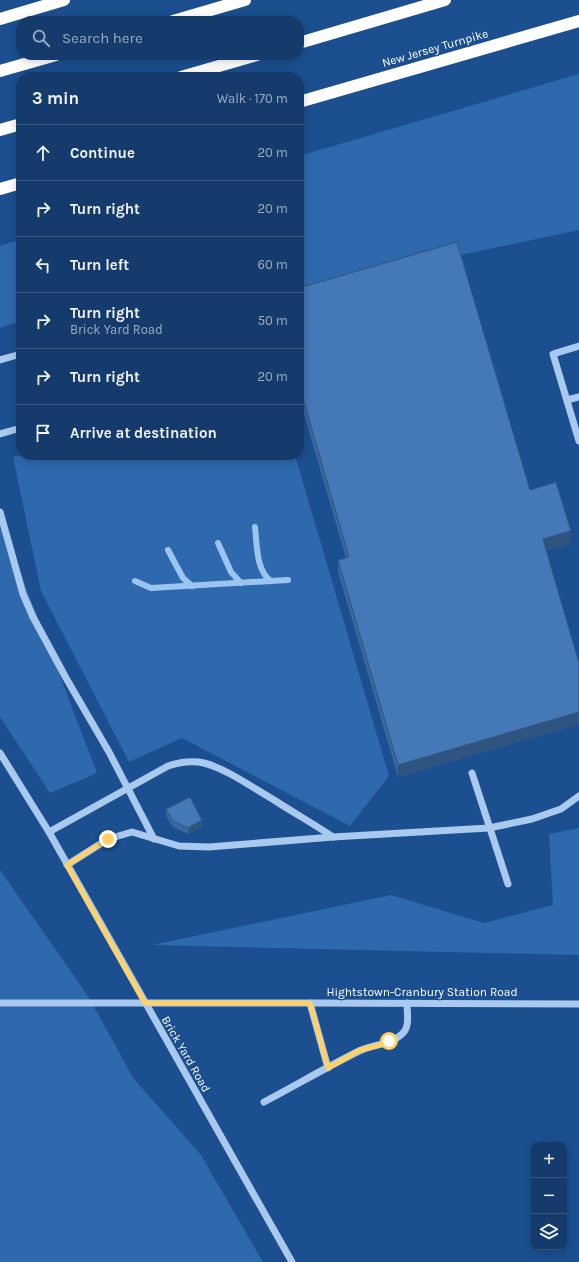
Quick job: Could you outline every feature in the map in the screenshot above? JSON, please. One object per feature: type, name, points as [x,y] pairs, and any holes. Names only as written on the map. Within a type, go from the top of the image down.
[{"type":"highway","points":[[0,19],[64,0]]},
{"type":"highway","points":[[190,16],[245,0]]},
{"type":"highway","points":[[304,42],[445,0]]},
{"type":"highway","name":"New Jersey Turnpike","points":[[304,101],[579,21]]},
{"type":"highway","points":[[0,71],[38,60]]},
{"type":"highway","points":[[198,72],[240,60]]},
{"type":"highway","points":[[0,130],[16,125]]},
{"type":"highway","points":[[0,189],[16,184]]},
{"type":"street","points":[[579,346],[553,354],[579,441]]},
{"type":"street","points":[[0,360],[16,355]]},
{"type":"street","points":[[567,400],[579,397]]},
{"type":"street","points":[[0,434],[16,429]]},
{"type":"street","points":[[0,512],[23,594],[33,617],[109,752],[154,839]]},
{"type":"street","name":"Brick Yard Road","points":[[0,753],[67,865],[292,1262]]},
{"type":"street","points":[[48,832],[168,766],[181,762],[193,761],[224,771],[300,815],[333,838]]},
{"type":"street","points":[[472,773],[508,884]]},
{"type":"street","points":[[67,865],[108,839],[132,832],[179,846],[209,848],[489,828],[532,819],[561,809],[579,796]]},
{"type":"street","name":"Hightstown-Cranbury Station Road","points":[[0,1003],[579,1004]]},
{"type":"street","points":[[310,1003],[328,1068]]},
{"type":"street","points":[[264,1102],[360,1050],[380,1045],[398,1037],[407,1027],[407,1003]]},
{"type":"shaded area","points":[[579,74],[579,230],[304,288],[304,155]]},
{"type":"shaded area","points":[[16,241],[16,323],[0,328],[0,246]]},
{"type":"shaded area","points":[[16,456],[16,460],[296,460],[389,776],[350,826],[182,738],[129,762],[41,591],[13,457]]},
{"type":"shaded area","points":[[0,519],[97,773],[50,793],[0,717]]},
{"type":"shaded area","points":[[579,828],[579,955],[152,945],[391,895],[484,923],[553,905],[549,834]]},
{"type":"shaded area","points":[[0,870],[88,996],[134,1079],[201,1155],[263,1262],[0,1262]]},
{"type":"building","points":[[457,242],[530,490],[556,482],[571,531],[543,539],[579,663],[579,712],[398,765],[338,560],[349,557],[304,402],[304,287]]},
{"type":"building","points":[[190,797],[202,820],[188,828],[173,821],[166,809]]},
{"type":"waterway","points":[[255,527],[258,557],[262,571],[271,581]]},
{"type":"waterway","points":[[218,543],[231,572],[241,583]]},
{"type":"waterway","points":[[168,550],[183,578],[192,586]]},
{"type":"waterway","points":[[135,581],[151,588],[288,580]]},
{"type":"route","points":[[108,839],[67,865],[145,1003],[310,1003],[328,1068],[360,1050],[389,1041]]}]
